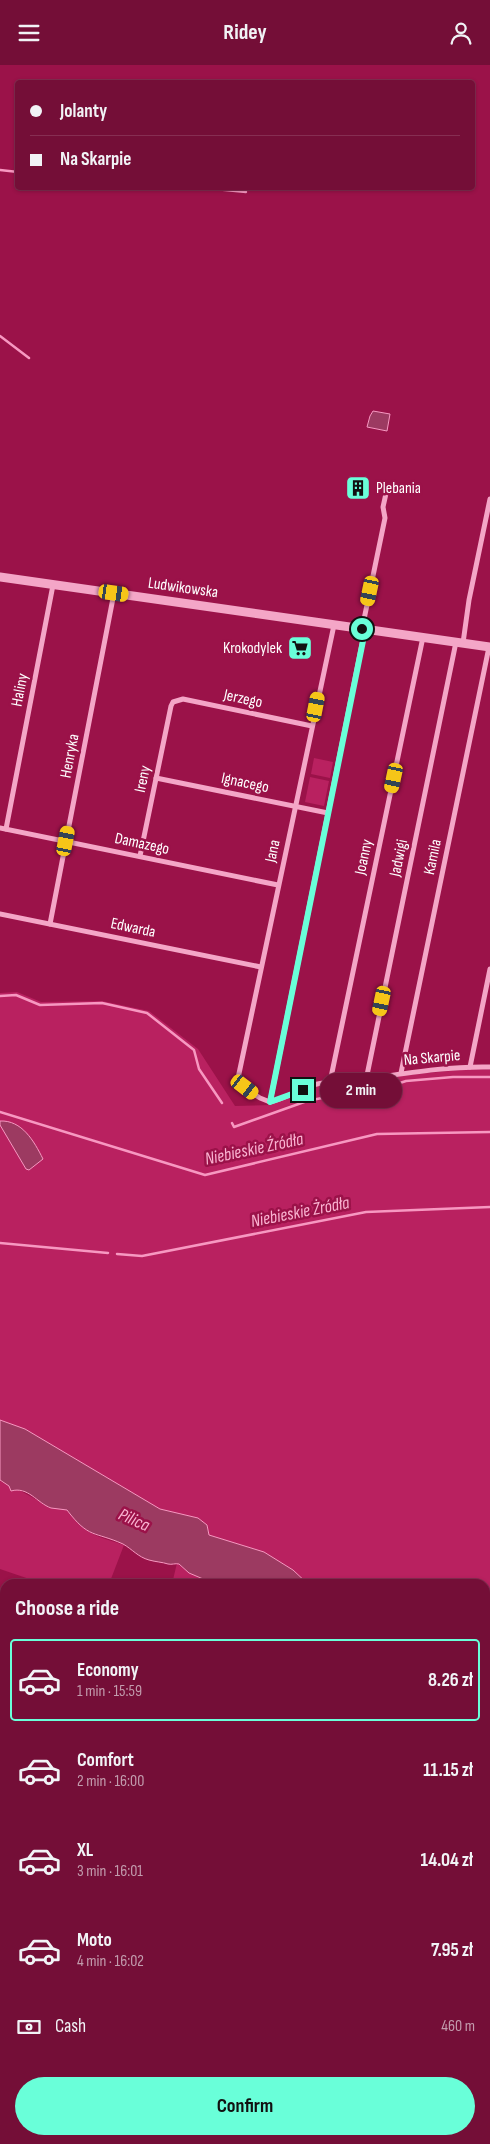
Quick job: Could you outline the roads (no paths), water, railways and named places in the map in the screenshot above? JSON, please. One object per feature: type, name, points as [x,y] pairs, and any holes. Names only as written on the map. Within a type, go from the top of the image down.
[{"type":"street","points":[[270,1102],[385,518],[383,507],[387,489]]},
{"type":"street","points":[[459,642],[490,499]]},
{"type":"street","name":"Ludwikowska","points":[[0,577],[489,647]]},
{"type":"street","name":"Haliny","points":[[3,828],[53,585]]},
{"type":"street","name":"Henryka","points":[[50,924],[114,593]]},
{"type":"street","name":"Jana","points":[[270,1102],[260,1098],[237,1083],[334,625]]},
{"type":"street","name":"Joanny","points":[[330,1082],[423,637]]},
{"type":"street","name":"Jadwigi","points":[[366,1080],[459,642]]},
{"type":"street","name":"Kamila","points":[[401,1073],[489,647]]},
{"type":"street","name":"Jerzego","points":[[171,706],[173,702],[183,699],[312,726]]},
{"type":"street","name":"Ireny","points":[[140,856],[171,706]]},
{"type":"street","name":"Ignacego","points":[[156,778],[328,813]]},
{"type":"street","name":"Damazego","points":[[3,828],[278,885]]},
{"type":"street","name":"Edwarda","points":[[0,914],[261,967]]},
{"type":"street","points":[[470,1067],[490,969]]},
{"type":"street","name":"Na Skarpie","points":[[270,1102],[312,1086],[330,1082],[366,1080],[401,1073],[490,1067]]},
{"type":"water","points":[[373,411],[390,414],[387,431],[367,427]]},
{"type":"water","points":[[0,1121],[15,1124],[21,1128],[36,1145],[43,1159],[29,1170],[26,1169],[0,1125]]},
{"type":"water","name":"Pilica","points":[[0,1420],[25,1429],[160,1509],[198,1518],[207,1525],[209,1535],[264,1552],[293,1570],[303,1579],[203,1579],[189,1573],[179,1564],[145,1559],[123,1544],[87,1530],[67,1510],[46,1506],[22,1491],[11,1491],[9,1486],[0,1480]]},
{"type":"waterway","points":[[0,170],[15,172]]},
{"type":"waterway","points":[[225,190],[246,192]]},
{"type":"waterway","points":[[0,336],[29,358]]},
{"type":"waterway","points":[[0,996],[16,995],[40,1005],[102,1003],[147,1013],[194,1050],[199,1069],[222,1103]]},
{"type":"waterway","points":[[232,1123],[234,1127],[307,1101],[337,1095],[369,1093],[406,1081],[453,1077],[490,1077]]},
{"type":"waterway","name":"Niebieskie Źródła","points":[[0,1112],[205,1175],[377,1134],[490,1132]]},
{"type":"waterway","name":"Niebieskie Żródła","points":[[117,1254],[142,1256],[366,1212],[490,1207]]},
{"type":"waterway","name":"Niebieskie Żródła","points":[[0,1243],[108,1253]]},
{"type":"place","name":"Plebania","points":[[358,488]]},
{"type":"place","name":"Krokodylek","points":[[300,648]]}]
